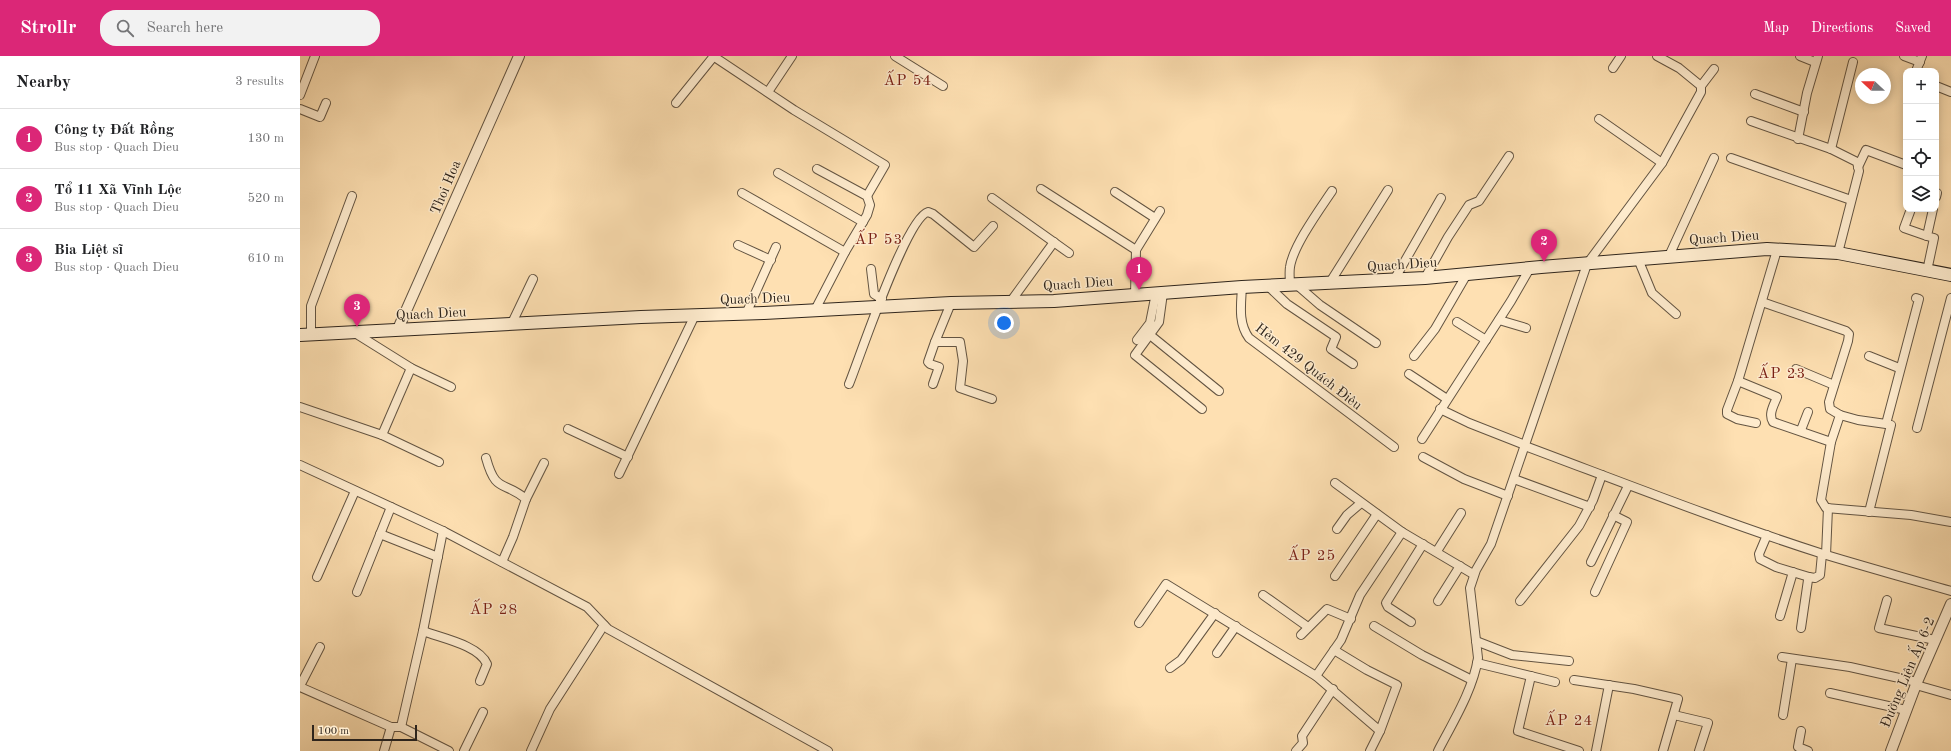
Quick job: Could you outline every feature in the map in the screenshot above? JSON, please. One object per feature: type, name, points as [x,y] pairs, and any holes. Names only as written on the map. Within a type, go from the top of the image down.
[{"type":"main road","name":"Quach Dieu","points":[[306,335],[512,323],[746,314],[815,310],[880,303],[1054,301],[1242,287],[1329,284],[1426,278],[1668,256],[1777,250],[1838,254],[1951,275]]},
{"type":"street","points":[[300,95],[315,56]]},
{"type":"street","name":"Thoi Hoa","points":[[398,329],[519,56]]},
{"type":"street","points":[[676,103],[714,56],[794,110],[885,165],[867,196]]},
{"type":"street","points":[[768,92],[792,56]]},
{"type":"street","points":[[895,56],[943,86]]},
{"type":"street","points":[[1613,68],[1621,56]]},
{"type":"street","points":[[1657,56],[1679,68],[1701,86]]},
{"type":"street","points":[[1798,139],[1816,59],[1800,56]]},
{"type":"street","points":[[1904,56],[1921,59]]},
{"type":"street","points":[[1830,149],[1853,62]]},
{"type":"street","points":[[1442,750],[1472,680],[1477,663],[1470,588],[1473,574],[1491,544],[1587,264],[1662,163],[1701,92],[1701,86],[1714,69]]},
{"type":"street","points":[[1939,87],[1951,92]]},
{"type":"street","points":[[1755,94],[1804,112]]},
{"type":"street","points":[[300,109],[320,117],[326,103]]},
{"type":"street","points":[[1599,119],[1662,163]]},
{"type":"street","points":[[1751,121],[1798,139],[1830,149],[1857,162],[1859,171],[1838,254]]},
{"type":"street","points":[[1858,167],[1866,150],[1903,164]]},
{"type":"street","points":[[1426,278],[1448,237],[1469,205],[1479,201],[1509,156]]},
{"type":"street","points":[[1668,256],[1714,158]]},
{"type":"street","points":[[1731,158],[1851,200]]},
{"type":"street","points":[[815,310],[845,252],[863,222],[870,205],[867,196],[817,169]]},
{"type":"street","points":[[778,173],[863,222]]},
{"type":"street","points":[[1041,189],[1136,250]]},
{"type":"street","points":[[1329,284],[1388,190]]},
{"type":"street","points":[[1332,191],[1310,224],[1293,258],[1290,267],[1293,285],[1376,343]]},
{"type":"street","points":[[1115,192],[1155,218]]},
{"type":"street","points":[[742,193],[845,252]]},
{"type":"street","points":[[306,335],[311,306],[352,196]]},
{"type":"street","points":[[992,198],[1069,253]]},
{"type":"street","points":[[1394,280],[1441,198]]},
{"type":"street","points":[[1135,295],[1136,250],[1160,211]]},
{"type":"street","points":[[849,384],[880,303],[910,232],[923,214],[928,212],[933,214],[974,247],[993,226]]},
{"type":"street","points":[[1910,212],[1904,228],[1934,238],[1927,271]]},
{"type":"street","points":[[1927,236],[1932,212]]},
{"type":"street","points":[[1011,301],[1054,242]]},
{"type":"street","points":[[738,245],[771,260]]},
{"type":"street","points":[[746,314],[776,247]]},
{"type":"street","points":[[1756,424],[1737,420],[1727,414],[1777,250]]},
{"type":"street","points":[[1638,259],[1652,293],[1676,314]]},
{"type":"street","points":[[1422,439],[1499,320],[1530,268]]},
{"type":"street","points":[[871,270],[874,294],[880,303]]},
{"type":"street","points":[[1414,356],[1435,329],[1467,274]]},
{"type":"street","points":[[512,323],[534,279]]},
{"type":"street","points":[[1268,286],[1287,304],[1336,337],[1331,348],[1353,364]]},
{"type":"street","name":"Hẻm 429 Quách Điêu","points":[[1242,287],[1242,324],[1244,331],[1249,338],[1394,448]]},
{"type":"street","points":[[1160,293],[1159,322],[1135,355],[1202,409]]},
{"type":"street","points":[[1137,340],[1150,323],[1160,293]]},
{"type":"street","points":[[1762,302],[1847,332],[1848,341],[1834,385],[1830,407],[1832,411],[1840,415],[1858,420],[1886,424],[1899,368],[1919,299],[1916,298]]},
{"type":"street","points":[[1917,428],[1951,298]]},
{"type":"street","points":[[933,384],[939,367],[928,362],[951,303]]},
{"type":"street","points":[[619,474],[695,315]]},
{"type":"street","points":[[1499,320],[1526,328]]},
{"type":"street","points":[[1457,322],[1486,340]]},
{"type":"street","points":[[355,333],[411,368],[451,387]]},
{"type":"street","points":[[1150,335],[1219,391]]},
{"type":"street","points":[[935,342],[960,342],[963,361],[960,388],[992,399]]},
{"type":"street","points":[[1869,356],[1899,368]]},
{"type":"street","points":[[382,435],[411,368]]},
{"type":"street","points":[[1796,369],[1834,385]]},
{"type":"street","points":[[1409,374],[1447,399]]},
{"type":"street","points":[[1738,381],[1777,397],[1770,418],[1773,422],[1801,430],[1831,442]]},
{"type":"street","points":[[300,407],[382,435],[439,462]]},
{"type":"street","points":[[1440,410],[1628,486],[1824,554],[1951,591]]},
{"type":"street","points":[[1801,430],[1808,412]]},
{"type":"street","points":[[1840,415],[1831,442],[1821,500],[1826,508],[1910,515],[1951,522]]},
{"type":"street","points":[[1869,512],[1891,425]]},
{"type":"street","points":[[568,429],[628,457]]},
{"type":"street","points":[[1424,457],[1464,479],[1508,496]]},
{"type":"street","points":[[486,458],[491,475],[499,486],[517,491],[526,499]]},
{"type":"street","points":[[502,562],[513,537],[526,499],[544,463]]},
{"type":"street","points":[[300,465],[443,530],[587,607],[608,630],[828,751]]},
{"type":"street","points":[[1520,601],[1579,526],[1590,507],[1602,475]]},
{"type":"street","points":[[1514,479],[1590,507]]},
{"type":"street","points":[[1335,482],[1361,503],[1402,532],[1437,551],[1473,574]]},
{"type":"street","points":[[1591,562],[1628,486]]},
{"type":"street","points":[[317,577],[355,491]]},
{"type":"street","points":[[1337,528],[1347,515],[1361,503]]},
{"type":"street","points":[[357,592],[391,507]]},
{"type":"street","points":[[1767,535],[1759,554],[1760,558],[1793,572],[1816,578],[1821,574],[1828,508]]},
{"type":"street","points":[[1437,551],[1461,513]]},
{"type":"street","points":[[1335,576],[1376,514]]},
{"type":"street","points":[[1595,592],[1627,522],[1613,515]]},
{"type":"street","points":[[401,727],[423,631],[443,530]]},
{"type":"street","points":[[1316,676],[1334,650],[1351,619],[1360,595],[1402,532]]},
{"type":"street","points":[[380,534],[438,557]]},
{"type":"street","points":[[1411,622],[1388,607],[1386,603],[1423,544]]},
{"type":"street","points":[[1438,601],[1460,566]]},
{"type":"street","points":[[1780,616],[1793,572]]},
{"type":"street","points":[[1802,628],[1809,577]]},
{"type":"street","points":[[1139,623],[1166,584],[1216,613],[1316,676],[1333,689],[1380,731]]},
{"type":"street","points":[[1263,595],[1308,628]]},
{"type":"street","points":[[1887,600],[1879,628],[1935,640]]},
{"type":"street","name":"Đường Liên Ấp 6-2","points":[[1891,751],[1916,683],[1951,604]]},
{"type":"street","points":[[1301,635],[1327,608],[1351,619]]},
{"type":"street","points":[[1170,668],[1181,660],[1216,613]]},
{"type":"street","points":[[531,751],[550,709],[604,625]]},
{"type":"street","points":[[1217,653],[1236,626]]},
{"type":"street","points":[[1374,626],[1422,655],[1472,680]]},
{"type":"street","points":[[423,631],[461,644],[478,653],[487,664],[480,681]]},
{"type":"street","points":[[1476,641],[1512,655],[1569,661]]},
{"type":"street","points":[[320,647],[300,686],[391,727],[401,727],[449,751]]},
{"type":"street","points":[[1334,650],[1367,670],[1397,685],[1380,731],[1370,751]]},
{"type":"street","points":[[1782,657],[1850,667],[1916,683],[1951,696]]},
{"type":"street","points":[[1783,715],[1792,659]]},
{"type":"street","points":[[1477,663],[1555,682]]},
{"type":"street","points":[[1531,676],[1518,731],[1578,751]]},
{"type":"street","points":[[1574,680],[1609,685],[1678,699],[1663,751]]},
{"type":"street","points":[[1596,751],[1609,685]]},
{"type":"street","points":[[1296,751],[1303,743],[1302,736],[1333,689]]},
{"type":"street","points":[[1830,693],[1906,710]]},
{"type":"street","points":[[464,751],[483,712]]},
{"type":"street","points":[[1674,715],[1708,723],[1699,751]]},
{"type":"street","points":[[384,751],[391,727]]},
{"type":"street","points":[[1801,732],[1798,747],[1808,751]]},
{"type":"place","name":"Tổ 11 Xã Vĩnh Lộc","points":[[1544,262]]},
{"type":"place","name":"Công ty Đất Rồng","points":[[1139,290]]},
{"type":"place","name":"Bia Liệt sĩ","points":[[357,327]]},
{"type":"district","name":"ẤP 54","points":[[908,80]]},
{"type":"district","name":"ẤP 53","points":[[879,239]]},
{"type":"district","name":"ẤP 23","points":[[1782,373]]},
{"type":"district","name":"ẤP 25","points":[[1312,555]]},
{"type":"district","name":"ẤP 28","points":[[494,609]]},
{"type":"district","name":"ẤP 24","points":[[1569,720]]}]
